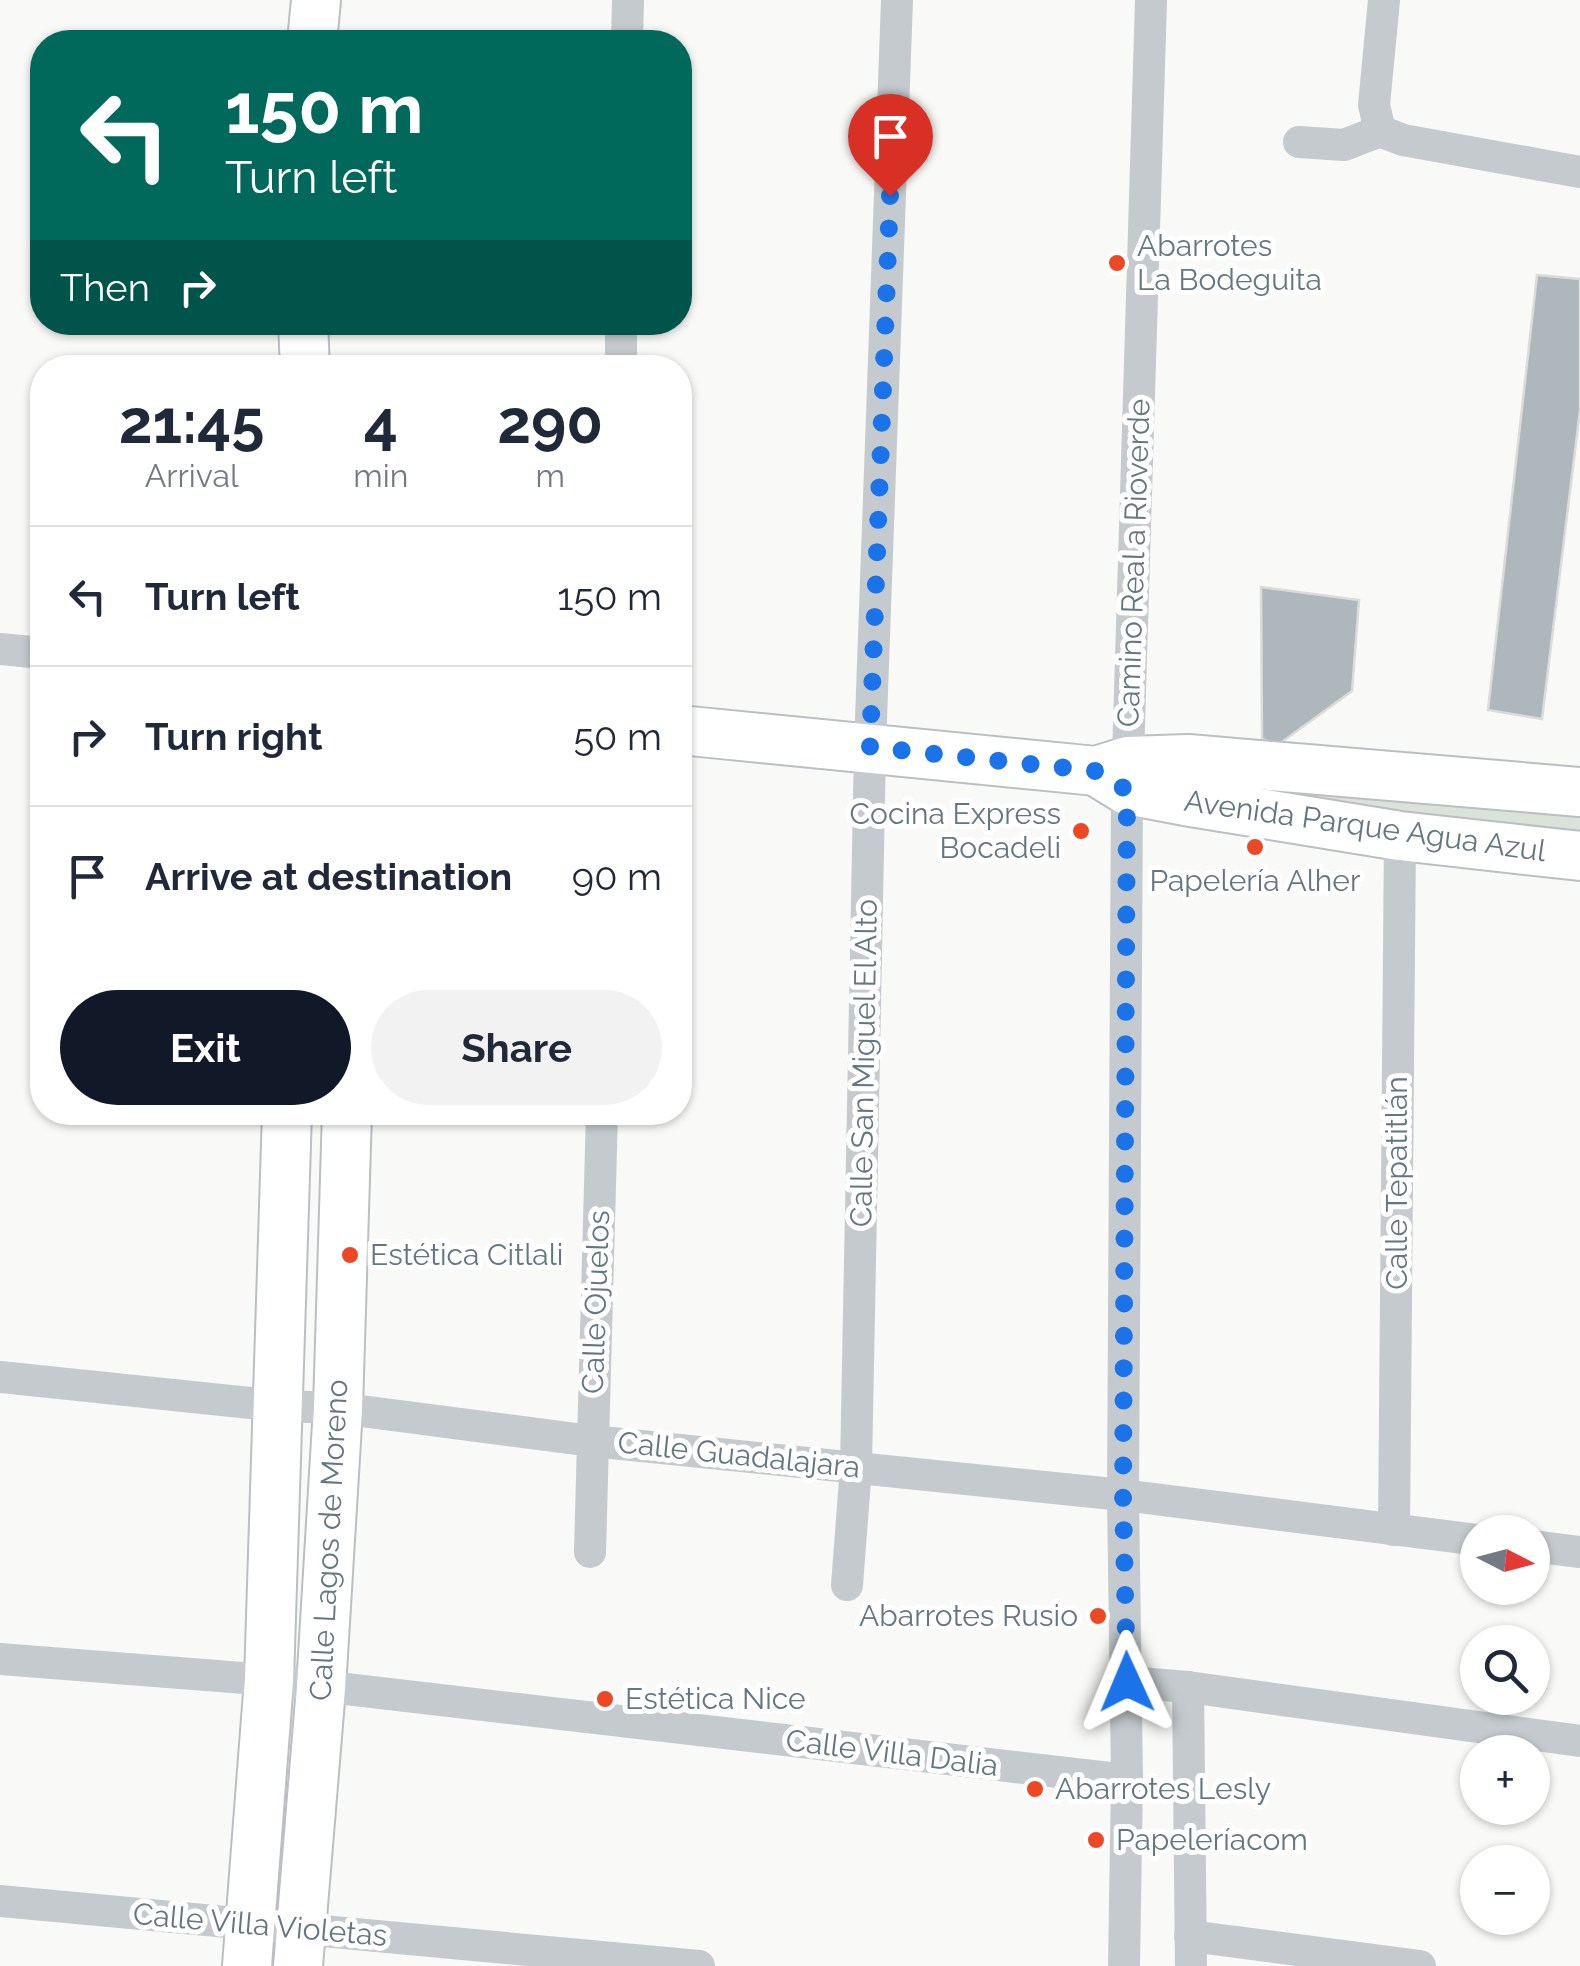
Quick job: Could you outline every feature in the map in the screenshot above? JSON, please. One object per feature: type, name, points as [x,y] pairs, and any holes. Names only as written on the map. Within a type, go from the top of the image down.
[{"type":"street","points":[[313,30],[316,0]]},
{"type":"street","points":[[627,30],[628,0]]},
{"type":"street","name":"Calle San Miguel El Alto","points":[[846,1584],[856,1467],[870,747],[897,0]]},
{"type":"street","name":"Camino Real a Rioverde","points":[[1124,1966],[1127,1682],[1117,774],[1151,0]]},
{"type":"street","points":[[1380,132],[1374,105],[1384,0]]},
{"type":"street","points":[[1299,142],[1344,144],[1380,132],[1403,140],[1580,172]]},
{"type":"street","points":[[0,649],[30,652]]},
{"type":"street","name":"Avenida Parque Agua Azul","points":[[692,731],[1117,774],[1400,836],[1580,856]]},
{"type":"street","name":"Avenida Parque Agua Azul","points":[[1117,774],[1188,759],[1580,792]]},
{"type":"street","name":"Calle Tepatitlán","points":[[1394,1530],[1400,836]]},
{"type":"street","name":"Calle Lagos de Moreno","points":[[249,1945],[270,1680],[287,1125]]},
{"type":"street","name":"Calle Lagos de Moreno","points":[[300,1947],[338,1408],[347,1125]]},
{"type":"street","name":"Calle Ojuelos","points":[[590,1552],[602,1125]]},
{"type":"street","name":"Calle Guadalajara","points":[[0,1377],[279,1406],[338,1408],[592,1441],[1123,1495],[1460,1538]]},
{"type":"street","points":[[1550,1548],[1580,1552]]},
{"type":"street","name":"Calle Villa Dalia","points":[[0,1659],[270,1680],[1127,1780]]},
{"type":"street","points":[[1127,1682],[1580,1741]]},
{"type":"street","points":[[1188,1687],[1191,1951],[1420,1966]]},
{"type":"street","name":"Calle Villa Violetas","points":[[0,1901],[249,1945],[699,1966]]},
{"type":"shaded area","points":[[1213,773],[1580,815],[1580,844],[1212,797]]},
{"type":"building","points":[[1537,275],[1580,279],[1580,410],[1542,719],[1488,710]]},
{"type":"building","points":[[1261,587],[1359,600],[1352,691],[1279,744],[1262,739]]},
{"type":"place","name":"Abarrotes La Bodeguita","points":[[1117,263]]},
{"type":"place","name":"Cocina Express Bocadeli","points":[[1081,831]]},
{"type":"place","name":"Papelería Alher","points":[[1255,847]]},
{"type":"place","name":"Estética Citlali","points":[[350,1255]]},
{"type":"place","name":"Abarrotes Rusio","points":[[1098,1616]]},
{"type":"place","name":"Estética Nice","points":[[605,1699]]},
{"type":"place","name":"Abarrotes Lesly","points":[[1035,1789]]},
{"type":"place","name":"Papeleríacom","points":[[1096,1840]]},
{"type":"route","points":[[890,196],[870,747],[1096,771],[1127,790],[1123,1495],[1127,1682]]}]
